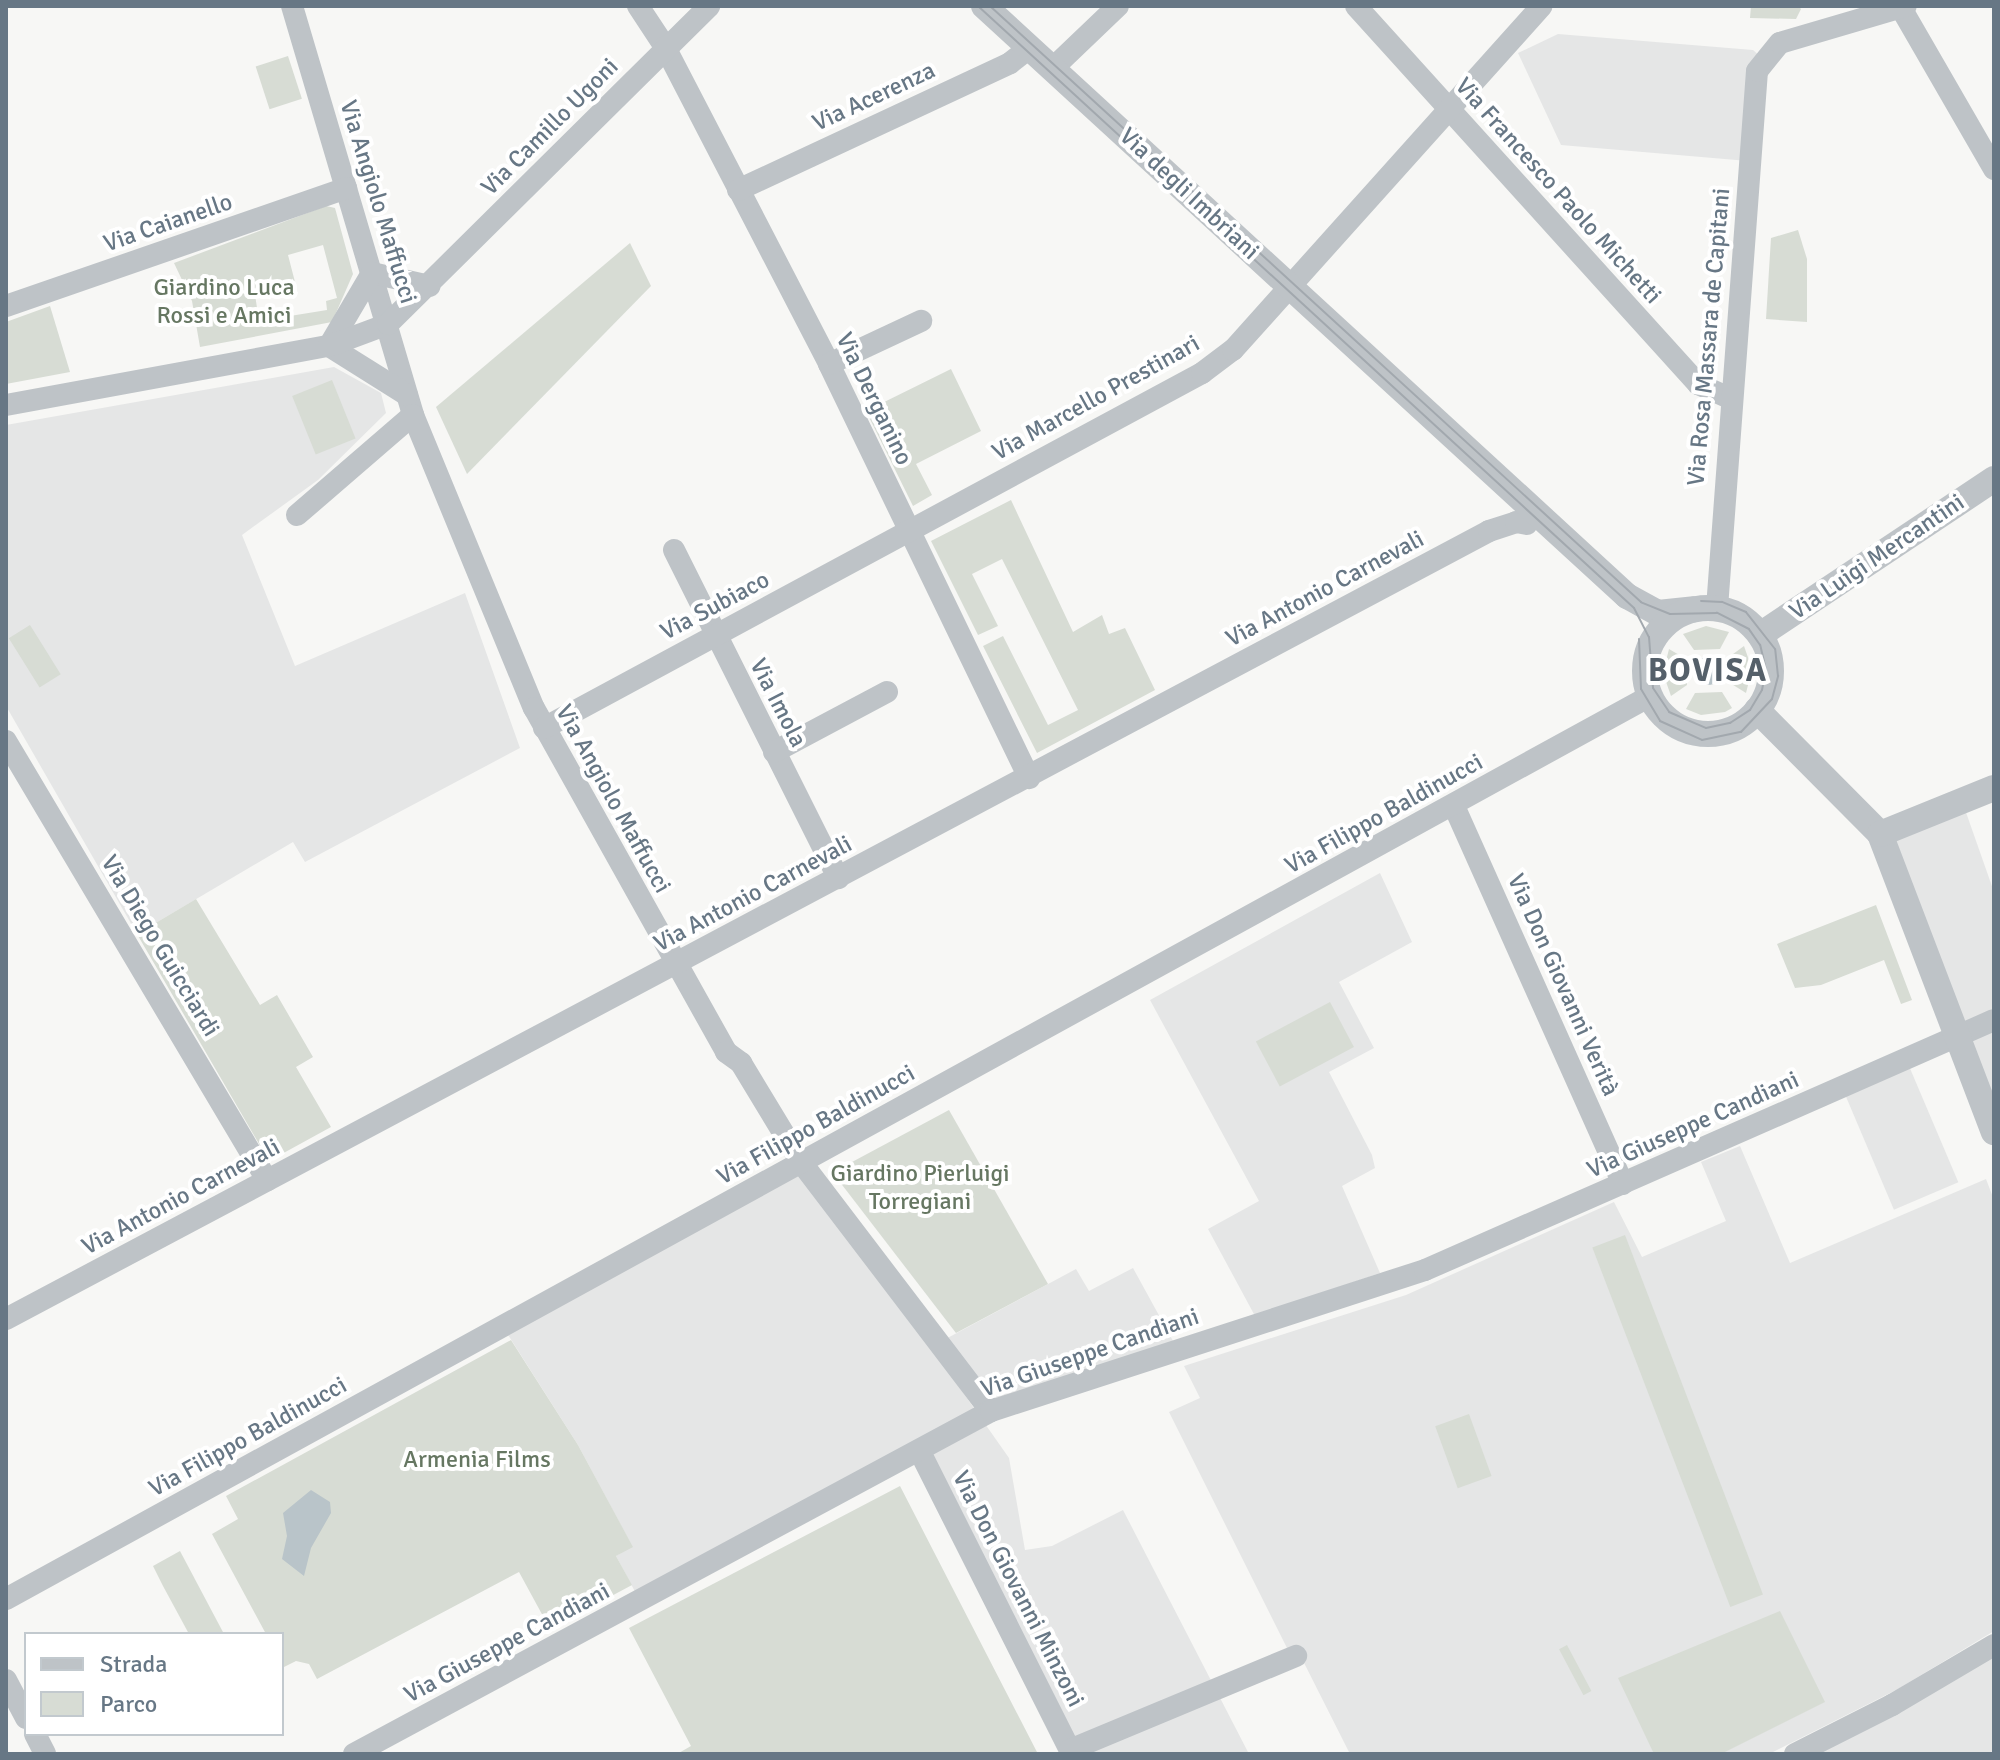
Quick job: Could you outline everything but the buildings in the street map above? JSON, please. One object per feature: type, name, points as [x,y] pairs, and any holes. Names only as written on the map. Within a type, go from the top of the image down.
[{"type":"street","name":"Via Angiolo Maffucci","points":[[292,6],[410,405],[544,728],[674,965],[801,1162],[991,1411]]},
{"type":"street","name":"Via Derganino","points":[[638,6],[665,47],[829,364],[1029,778]]},
{"type":"street","name":"Via Camillo Ugoni","points":[[388,324],[430,286],[709,6]]},
{"type":"street","name":"Via degli Imbriani","points":[[984,6],[1627,596],[1658,613],[1706,609]]},
{"type":"street","points":[[1052,69],[1118,6]]},
{"type":"street","name":"Via Francesco Paolo Michetti","points":[[1356,6],[1698,384],[1730,398]]},
{"type":"street","name":"Via Marcello Prestinari","points":[[910,530],[1202,373],[1233,350],[1542,6]]},
{"type":"street","points":[[1902,7],[1994,169]]},
{"type":"street","name":"Via Rosa Massara de Capitani","points":[[1706,609],[1730,398],[1757,71],[1780,43],[1902,7]]},
{"type":"street","name":"Via Acerenza","points":[[738,190],[1010,63],[1029,48]]},
{"type":"street","name":"Via Caianello","points":[[6,306],[346,188]]},
{"type":"street","points":[[329,346],[372,273],[430,286]]},
{"type":"street","points":[[829,364],[921,321]]},
{"type":"street","points":[[6,405],[329,346],[388,324]]},
{"type":"street","points":[[297,515],[410,405],[329,346]]},
{"type":"street","name":"Via degli Imbriani","points":[[1394,383],[1427,436],[1527,524],[1561,536]]},
{"type":"street","name":"Via Luigi Mercantini","points":[[1760,635],[1994,479]]},
{"type":"street","name":"Via degli Imbriani","points":[[1506,486],[1542,497],[1612,560],[1627,596],[1646,626],[1645,662]]},
{"type":"street","name":"Via Antonio Carnevali","points":[[6,1319],[1489,531],[1516,522],[1527,524]]},
{"type":"street","name":"Via Subiaco","points":[[544,728],[910,530]]},
{"type":"street","name":"Via Imola","points":[[674,550],[838,878]]},
{"type":"street","points":[[1706,609],[1739,616],[1760,635],[1770,657],[1771,680],[1757,710],[1732,729],[1698,733],[1668,721],[1650,696],[1645,662],[1661,628],[1706,609]]},
{"type":"street","points":[[774,752],[887,692]]},
{"type":"street","name":"Via Filippo Baldinucci","points":[[6,1599],[1650,696]]},
{"type":"street","points":[[1757,710],[1880,834],[1994,1132]]},
{"type":"street","name":"Via Diego Guicciardi","points":[[6,741],[267,1180]]},
{"type":"street","points":[[1880,834],[1994,788]]},
{"type":"street","name":"Via Don Giovanni Verità","points":[[1454,806],[1623,1184]]},
{"type":"street","name":"Via Giuseppe Candiani","points":[[354,1754],[920,1452],[991,1411],[1425,1270],[1623,1184],[1828,1085],[1994,1020]]},
{"type":"street","name":"Via Don Giovanni Minzoni","points":[[920,1452],[1071,1752],[1296,1656]]},
{"type":"street","points":[[1795,1754],[1892,1705],[1994,1645]]},
{"type":"street","points":[[6,1680],[24,1714]]},
{"type":"street","points":[[36,1736],[45,1754]]},
{"type":"shaded area","points":[[1558,34],[1753,50],[1761,57],[1748,161],[1561,145],[1518,53]]},
{"type":"shaded area","points":[[334,367],[381,393],[386,413],[318,480],[242,535],[295,666],[465,593],[520,748],[305,862],[293,842],[137,934],[6,706],[6,425]]},
{"type":"shaded area","points":[[1708,657],[1718,661],[1722,671],[1718,681],[1708,685],[1698,681],[1694,671],[1698,661]]},
{"type":"shaded area","points":[[1962,801],[1994,892],[1994,1129],[1888,831]]},
{"type":"shaded area","points":[[1380,873],[1412,942],[1339,982],[1374,1048],[1329,1072],[1372,1155],[1375,1168],[1342,1186],[1380,1273],[1255,1316],[1208,1229],[1259,1201],[1150,1000]]},
{"type":"shaded area","points":[[1906,1059],[1958,1182],[1894,1210],[1842,1086]]},
{"type":"shaded area","points":[[1740,1146],[1790,1263],[1986,1179],[1994,1200],[1994,1631],[1898,1689],[1769,1754],[1350,1754],[1296,1647],[1288,1650],[1169,1412],[1200,1398],[1184,1366],[1406,1295],[1614,1202],[1642,1257],[1726,1221],[1701,1162]]},
{"type":"shaded area","points":[[801,1162],[1009,1458],[1025,1550],[1052,1546],[1123,1510],[1249,1754],[1073,1754],[920,1452],[640,1601],[616,1556],[632,1546],[578,1445],[503,1327]]},
{"type":"shaded area","points":[[1133,1268],[1178,1350],[991,1410],[940,1342],[1076,1269],[1089,1291]]},
{"type":"shaded area","points":[[311,1490],[330,1502],[331,1513],[311,1548],[304,1576],[282,1559],[287,1536],[283,1513]]},
{"type":"shaded area","points":[[1994,1646],[1994,1754],[1795,1754]]},
{"type":"green space","points":[[1751,6],[1798,6],[1801,9],[1796,19],[1750,18]]},
{"type":"green space","points":[[288,56],[302,99],[270,109],[256,67]]},
{"type":"green space","name":"Giardino Luca Rossi e Amici","points":[[326,206],[335,208],[353,274],[332,322],[200,347],[192,301],[174,263]],"holes":[[[323,245],[337,298],[326,301],[327,310],[259,321],[254,288],[295,282],[288,255]]]},
{"type":"green space","points":[[1798,230],[1807,259],[1807,322],[1766,319],[1771,238]]},
{"type":"green space","points":[[630,243],[651,286],[467,474],[436,407]]},
{"type":"green space","points":[[50,306],[70,372],[6,384],[6,322]]},
{"type":"green space","points":[[951,369],[981,431],[916,464],[932,495],[913,506],[866,411]]},
{"type":"green space","points":[[332,380],[356,438],[316,455],[292,396]]},
{"type":"green space","points":[[1011,500],[1073,632],[1102,615],[1109,634],[1125,628],[1155,690],[1037,753],[983,646],[1003,636],[1048,725],[1078,710],[1002,559],[972,574],[998,626],[978,635],[931,541]]},
{"type":"green space","points":[[30,625],[61,674],[40,687],[9,638]]},
{"type":"green space","points":[[1706,626],[1729,632],[1720,649],[1694,650],[1683,634]]},
{"type":"green space","points":[[1744,646],[1752,669],[1746,693],[1730,683],[1729,657]]},
{"type":"green space","points":[[1669,649],[1686,659],[1687,685],[1671,696],[1663,673]]},
{"type":"green space","points":[[1722,692],[1732,708],[1725,712],[1701,715],[1686,709],[1695,693]]},
{"type":"green space","points":[[196,899],[260,1005],[277,995],[313,1057],[296,1067],[331,1127],[269,1161],[137,934]]},
{"type":"green space","points":[[1876,905],[1912,1000],[1901,1004],[1884,960],[1821,985],[1795,988],[1777,944]]},
{"type":"green space","points":[[1330,1002],[1354,1047],[1280,1086],[1256,1041]]},
{"type":"green space","name":"Giardino Pierluigi Torregiani","points":[[949,1110],[1048,1284],[956,1333],[836,1177],[839,1169]]},
{"type":"green space","points":[[1625,1235],[1763,1594],[1730,1607],[1592,1248]]},
{"type":"green space","name":"Armenia Films","points":[[511,1340],[578,1445],[633,1547],[616,1556],[632,1585],[550,1629],[519,1572],[317,1679],[309,1664],[296,1661],[284,1667],[284,1632],[265,1632],[212,1534],[238,1519],[226,1496]]},
{"type":"green space","points":[[1469,1414],[1492,1476],[1458,1488],[1435,1426]]},
{"type":"green space","points":[[900,1486],[1038,1754],[677,1754],[691,1746],[629,1628]]},
{"type":"green space","points":[[180,1551],[223,1632],[188,1632],[153,1566]]},
{"type":"green space","points":[[1780,1611],[1825,1702],[1721,1754],[1654,1754],[1618,1678]]},
{"type":"green space","points":[[1567,1645],[1591,1691],[1583,1695],[1559,1649]]},
{"type":"tram line","points":[[978,6],[1634,608],[1649,637],[1653,688],[1669,712],[1706,728],[1730,723],[1750,710],[1762,690],[1766,670],[1760,645],[1749,629],[1717,613],[1670,614],[1641,602],[990,6]]},
{"type":"tram line","points":[[1639,639],[1641,689],[1660,721],[1702,740],[1741,732],[1772,699],[1778,676],[1775,649],[1746,612],[1722,602],[1701,601]]},
{"type":"district","name":"BOVISA","points":[[1708,671]]}]
